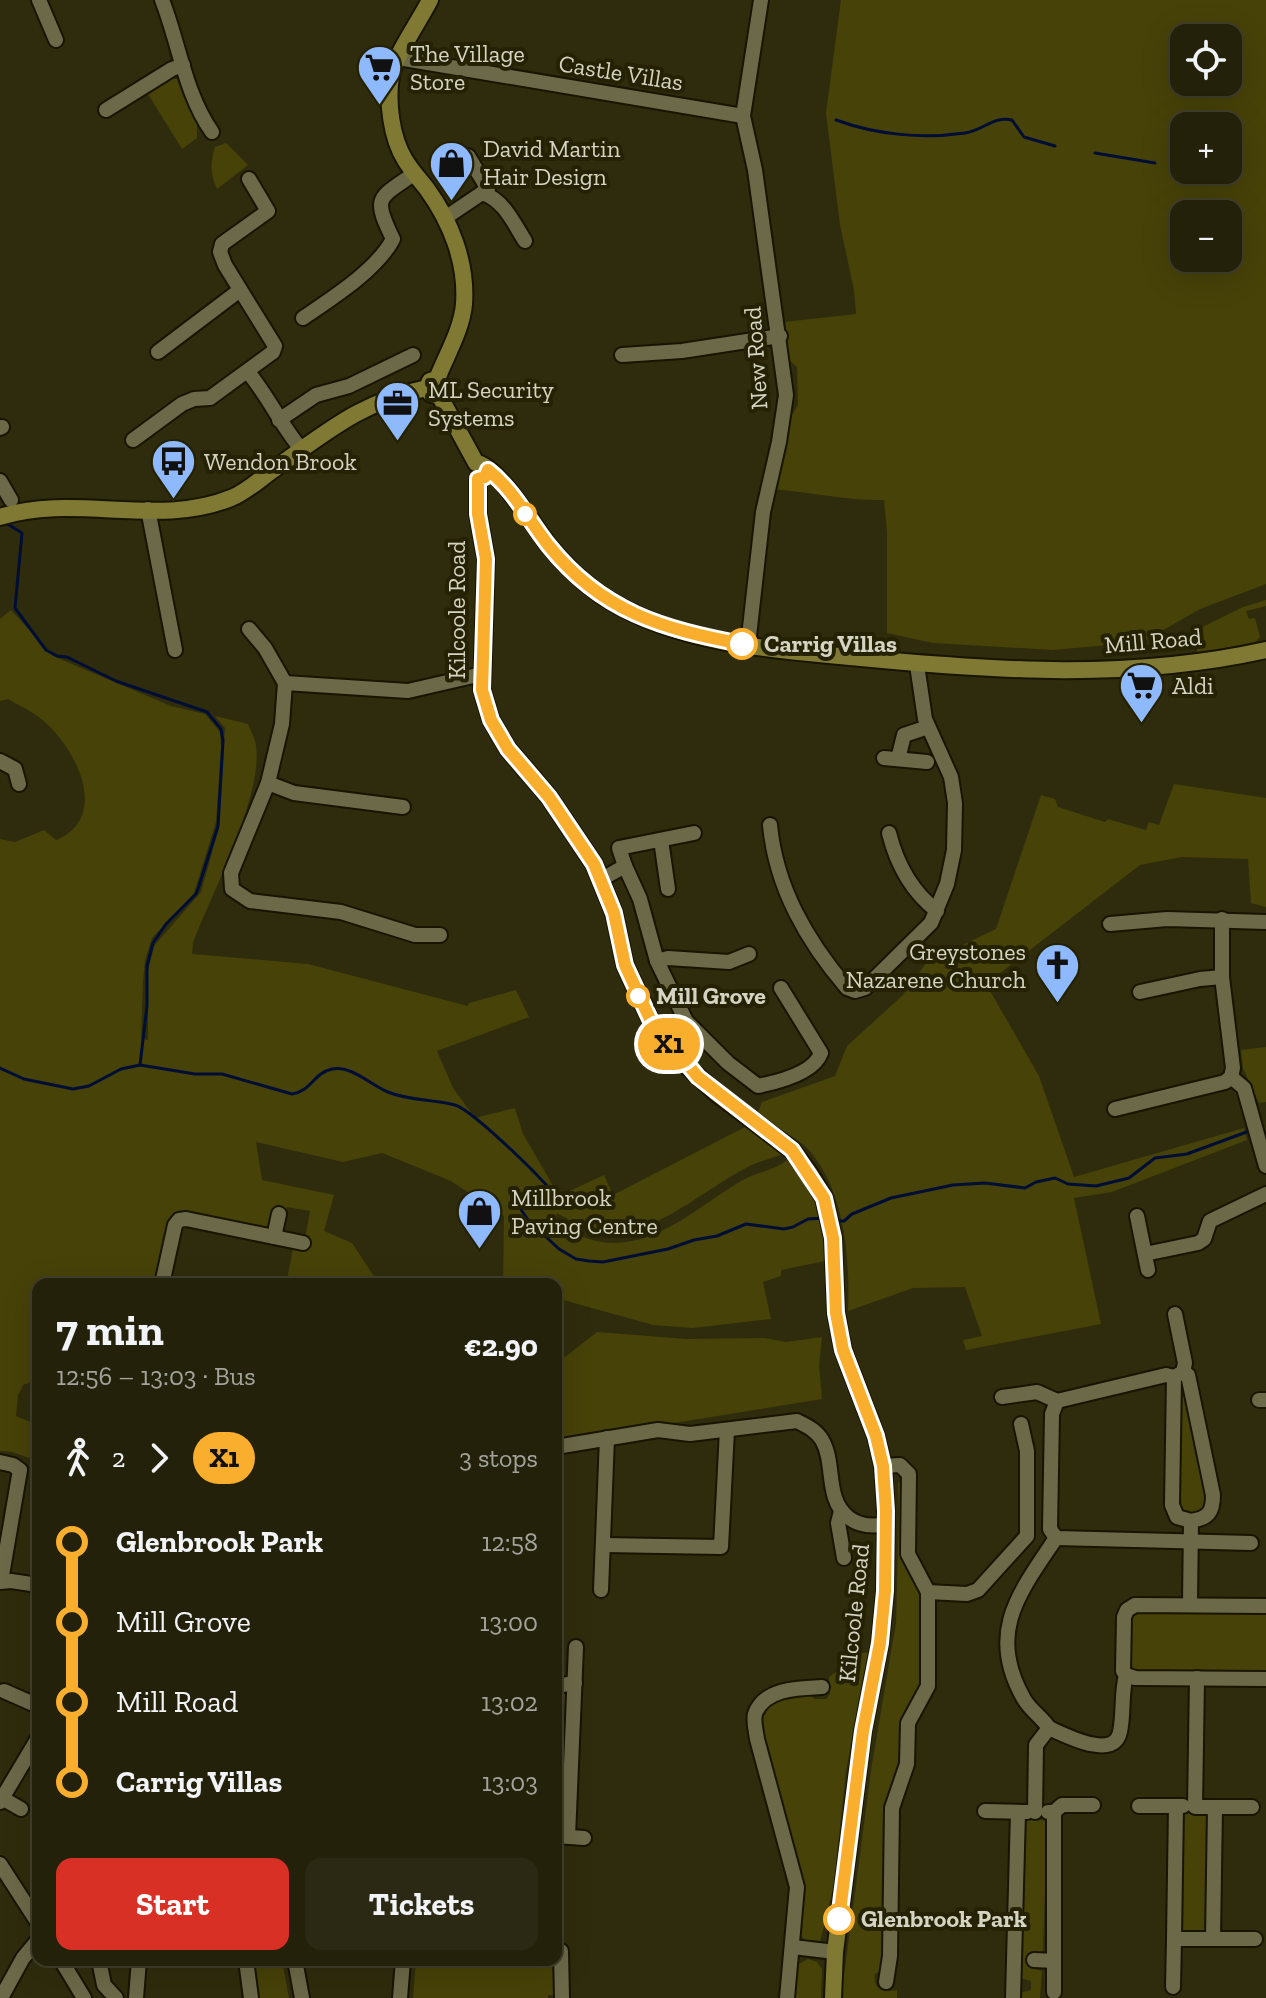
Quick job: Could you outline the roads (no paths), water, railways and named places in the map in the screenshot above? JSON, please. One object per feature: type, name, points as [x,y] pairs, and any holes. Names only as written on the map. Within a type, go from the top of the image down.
[{"type":"main road","points":[[430,0],[390,79],[390,110],[404,159],[445,218],[456,242],[464,303],[462,316],[434,387]]},
{"type":"main road","points":[[8,510],[51,507],[148,509],[206,505],[233,498],[347,417],[387,400],[434,387]]},
{"type":"main road","points":[[434,387],[481,470]]},
{"type":"main road","name":"Mill Road","points":[[481,470],[501,480],[551,548],[597,593],[650,622],[690,634],[748,645],[917,665],[1024,670],[1129,670],[1266,650]]},
{"type":"main road","name":"Kilcoole Road","points":[[481,470],[478,514],[486,559],[482,690],[491,720],[508,749],[549,797],[584,846],[602,879],[614,913],[625,965],[650,1019],[698,1077],[792,1150],[824,1198],[833,1238],[836,1313],[843,1350],[862,1394],[883,1466],[886,1524],[880,1643],[863,1731],[835,1952],[833,1998]]},
{"type":"street","points":[[39,0],[56,40]]},
{"type":"street","points":[[162,0],[193,96],[212,132]]},
{"type":"street","points":[[743,116],[761,0]]},
{"type":"street","name":"Castle Villas","points":[[398,58],[743,116]]},
{"type":"street","points":[[106,110],[183,65]]},
{"type":"street","name":"New Road","points":[[743,116],[755,170],[786,395],[763,512],[748,645]]},
{"type":"street","points":[[445,218],[488,189],[468,156]]},
{"type":"street","points":[[303,318],[387,251],[393,239],[379,211],[379,203],[388,192],[415,173]]},
{"type":"street","points":[[133,440],[182,404],[210,398],[273,352],[275,346],[220,252],[222,244],[268,211],[249,179]]},
{"type":"street","points":[[482,193],[495,197],[501,203],[525,241]]},
{"type":"street","points":[[158,352],[240,290]]},
{"type":"street","points":[[622,355],[682,351],[780,336]]},
{"type":"street","points":[[279,420],[316,395],[349,386],[413,355]]},
{"type":"street","points":[[248,372],[301,449]]},
{"type":"street","points":[[0,481],[8,510]]},
{"type":"street","points":[[148,509],[175,650]]},
{"type":"street","points":[[249,629],[265,648],[285,683],[282,724],[268,783],[231,873],[232,889],[250,901],[341,912],[415,935],[440,935]]},
{"type":"street","points":[[770,825],[775,857],[796,917],[814,947],[847,988],[855,991],[865,988],[931,923],[947,884],[954,850],[955,803],[951,777],[928,727],[917,665]]},
{"type":"street","points":[[285,683],[408,691],[482,674]]},
{"type":"street","points":[[927,762],[891,759],[904,735],[928,727]]},
{"type":"street","points":[[0,761],[15,769],[19,784]]},
{"type":"street","points":[[268,783],[294,793],[403,807]]},
{"type":"street","points":[[694,833],[619,848],[640,899],[657,961],[686,1021],[728,1063],[758,1086],[800,1071],[818,1061],[821,1053],[781,988]]},
{"type":"street","points":[[889,833],[897,860],[909,882],[920,897],[937,911]]},
{"type":"street","points":[[661,840],[668,889]]},
{"type":"street","points":[[602,879],[625,866]]},
{"type":"street","points":[[1110,924],[1167,919],[1266,922]]},
{"type":"street","points":[[1115,1109],[1225,1082],[1231,1077],[1233,1068],[1222,977],[1222,919]]},
{"type":"street","points":[[657,961],[668,958],[729,962],[749,954]]},
{"type":"street","points":[[1140,992],[1222,977]]},
{"type":"street","points":[[1231,1077],[1244,1088],[1266,1166]]},
{"type":"street","points":[[1145,1254],[1198,1243],[1204,1239],[1210,1221],[1266,1194]]},
{"type":"street","points":[[274,1237],[279,1214]]},
{"type":"street","points":[[1137,1216],[1148,1270]]},
{"type":"street","points":[[163,1278],[175,1225],[179,1220],[303,1243]]},
{"type":"street","points":[[1002,1397],[1037,1392],[1057,1401],[1166,1375],[1178,1374],[1188,1375],[1213,1495],[1211,1512],[1206,1518],[1191,1521],[1177,1517],[1172,1505],[1178,1374],[1185,1363],[1175,1314]]},
{"type":"street","points":[[1056,1538],[1050,1529],[1052,1414],[1057,1401]]},
{"type":"street","points":[[562,1446],[658,1430],[690,1434],[797,1421],[811,1427],[824,1442],[832,1489],[841,1511],[858,1524],[886,1524]]},
{"type":"street","points":[[928,1592],[967,1594],[978,1590],[1027,1536],[1027,1451],[1021,1424]]},
{"type":"street","points":[[603,1545],[721,1547],[727,1430]]},
{"type":"street","points":[[601,1590],[607,1438]]},
{"type":"street","points":[[0,1462],[20,1470],[1,1582],[32,1585]]},
{"type":"street","points":[[883,1466],[900,1465],[909,1474],[908,1554],[928,1592],[928,1686],[908,1723],[907,1764],[892,1808],[890,1956],[886,1982]]},
{"type":"street","points":[[841,1511],[838,1523],[844,1558]]},
{"type":"street","points":[[1190,1604],[1191,1521]]},
{"type":"street","points":[[1056,1538],[1251,1543]]},
{"type":"street","points":[[1056,1538],[1015,1602],[1007,1624],[1012,1677],[1027,1705],[1049,1728],[1106,1746],[1120,1734],[1122,1688],[1126,1675]]},
{"type":"street","points":[[1266,1606],[1135,1605],[1127,1610],[1124,1617],[1123,1645],[1123,1671],[1135,1678],[1266,1679]]},
{"type":"street","points":[[576,1647],[562,1836],[584,1838]]},
{"type":"street","points":[[1195,1807],[1197,1678]]},
{"type":"street","points":[[562,1685],[575,1683]]},
{"type":"street","points":[[787,1998],[797,1887],[757,1739],[754,1716],[762,1702],[778,1692],[822,1687]]},
{"type":"street","points":[[4,1691],[32,1703]]},
{"type":"street","points":[[1035,1812],[1036,1745],[1049,1728]]},
{"type":"street","points":[[21,1809],[1,1800],[32,1748]]},
{"type":"street","points":[[985,1811],[1054,1812],[1062,1805],[1093,1805]]},
{"type":"street","points":[[1139,1806],[1252,1807]]},
{"type":"street","points":[[1173,1987],[1176,1806]]},
{"type":"street","points":[[1213,1939],[1215,1807]]},
{"type":"street","points":[[1013,1998],[1018,1812]]},
{"type":"street","points":[[1054,1812],[1054,1992]]},
{"type":"street","points":[[0,1864],[32,1914]]},
{"type":"street","points":[[1174,1939],[1255,1939]]},
{"type":"street","points":[[1,1998],[32,1947]]},
{"type":"street","points":[[793,1947],[835,1952]]},
{"type":"street","points":[[1034,1960],[1054,1961]]},
{"type":"street","points":[[65,1966],[84,1998]]},
{"type":"street","points":[[100,1966],[104,1985],[116,1998]]},
{"type":"street","points":[[136,1998],[139,1966]]},
{"type":"street","points":[[247,1966],[251,1998]]},
{"type":"street","points":[[296,1966],[302,1998]]},
{"type":"street","points":[[400,1998],[403,1966]]},
{"type":"street","points":[[561,1966],[562,1998]]},
{"type":"waterway","points":[[836,120],[884,132],[933,136],[965,133],[1005,119],[1012,120],[1024,137],[1055,146]]},
{"type":"waterway","points":[[1095,153],[1155,163]]},
{"type":"waterway","points":[[6,523],[22,533],[15,608],[46,650],[116,681],[207,712],[221,729],[218,826],[196,894],[166,924],[153,943],[147,966],[147,1006],[140,1065]]},
{"type":"waterway","points":[[0,1068],[24,1079],[73,1089],[89,1086],[121,1069],[140,1065],[195,1074],[222,1074],[292,1094],[303,1090],[326,1071],[339,1069],[354,1073],[396,1095],[455,1105],[488,1129],[547,1186],[545,1192],[524,1200],[520,1208],[528,1220],[559,1249],[576,1259],[603,1262],[717,1236],[746,1224],[784,1229],[808,1219],[824,1218]]},
{"type":"waterway","points":[[835,1221],[844,1221],[852,1214],[891,1198],[953,1185],[985,1183],[1025,1188],[1055,1178],[1068,1184],[1096,1186],[1129,1178],[1155,1158],[1187,1154],[1252,1130]]},
{"type":"place","name":"The Village Store","points":[[379,107]]},
{"type":"place","name":"David Martin Hair Design","points":[[452,202]]},
{"type":"place","name":"ML Security Systems","points":[[397,443]]},
{"type":"place","name":"Wendon Brook","points":[[173,501]]},
{"type":"place","name":"Carrig Villas","points":[[742,644]]},
{"type":"place","name":"Aldi","points":[[1141,725]]},
{"type":"place","name":"Mill Grove","points":[[638,996]]},
{"type":"place","name":"Greystones Nazarene Church","points":[[1057,1005]]},
{"type":"place","name":"Millbrook Paving Centre","points":[[480,1251]]},
{"type":"place","name":"Glenbrook Park","points":[[839,1919]]}]
